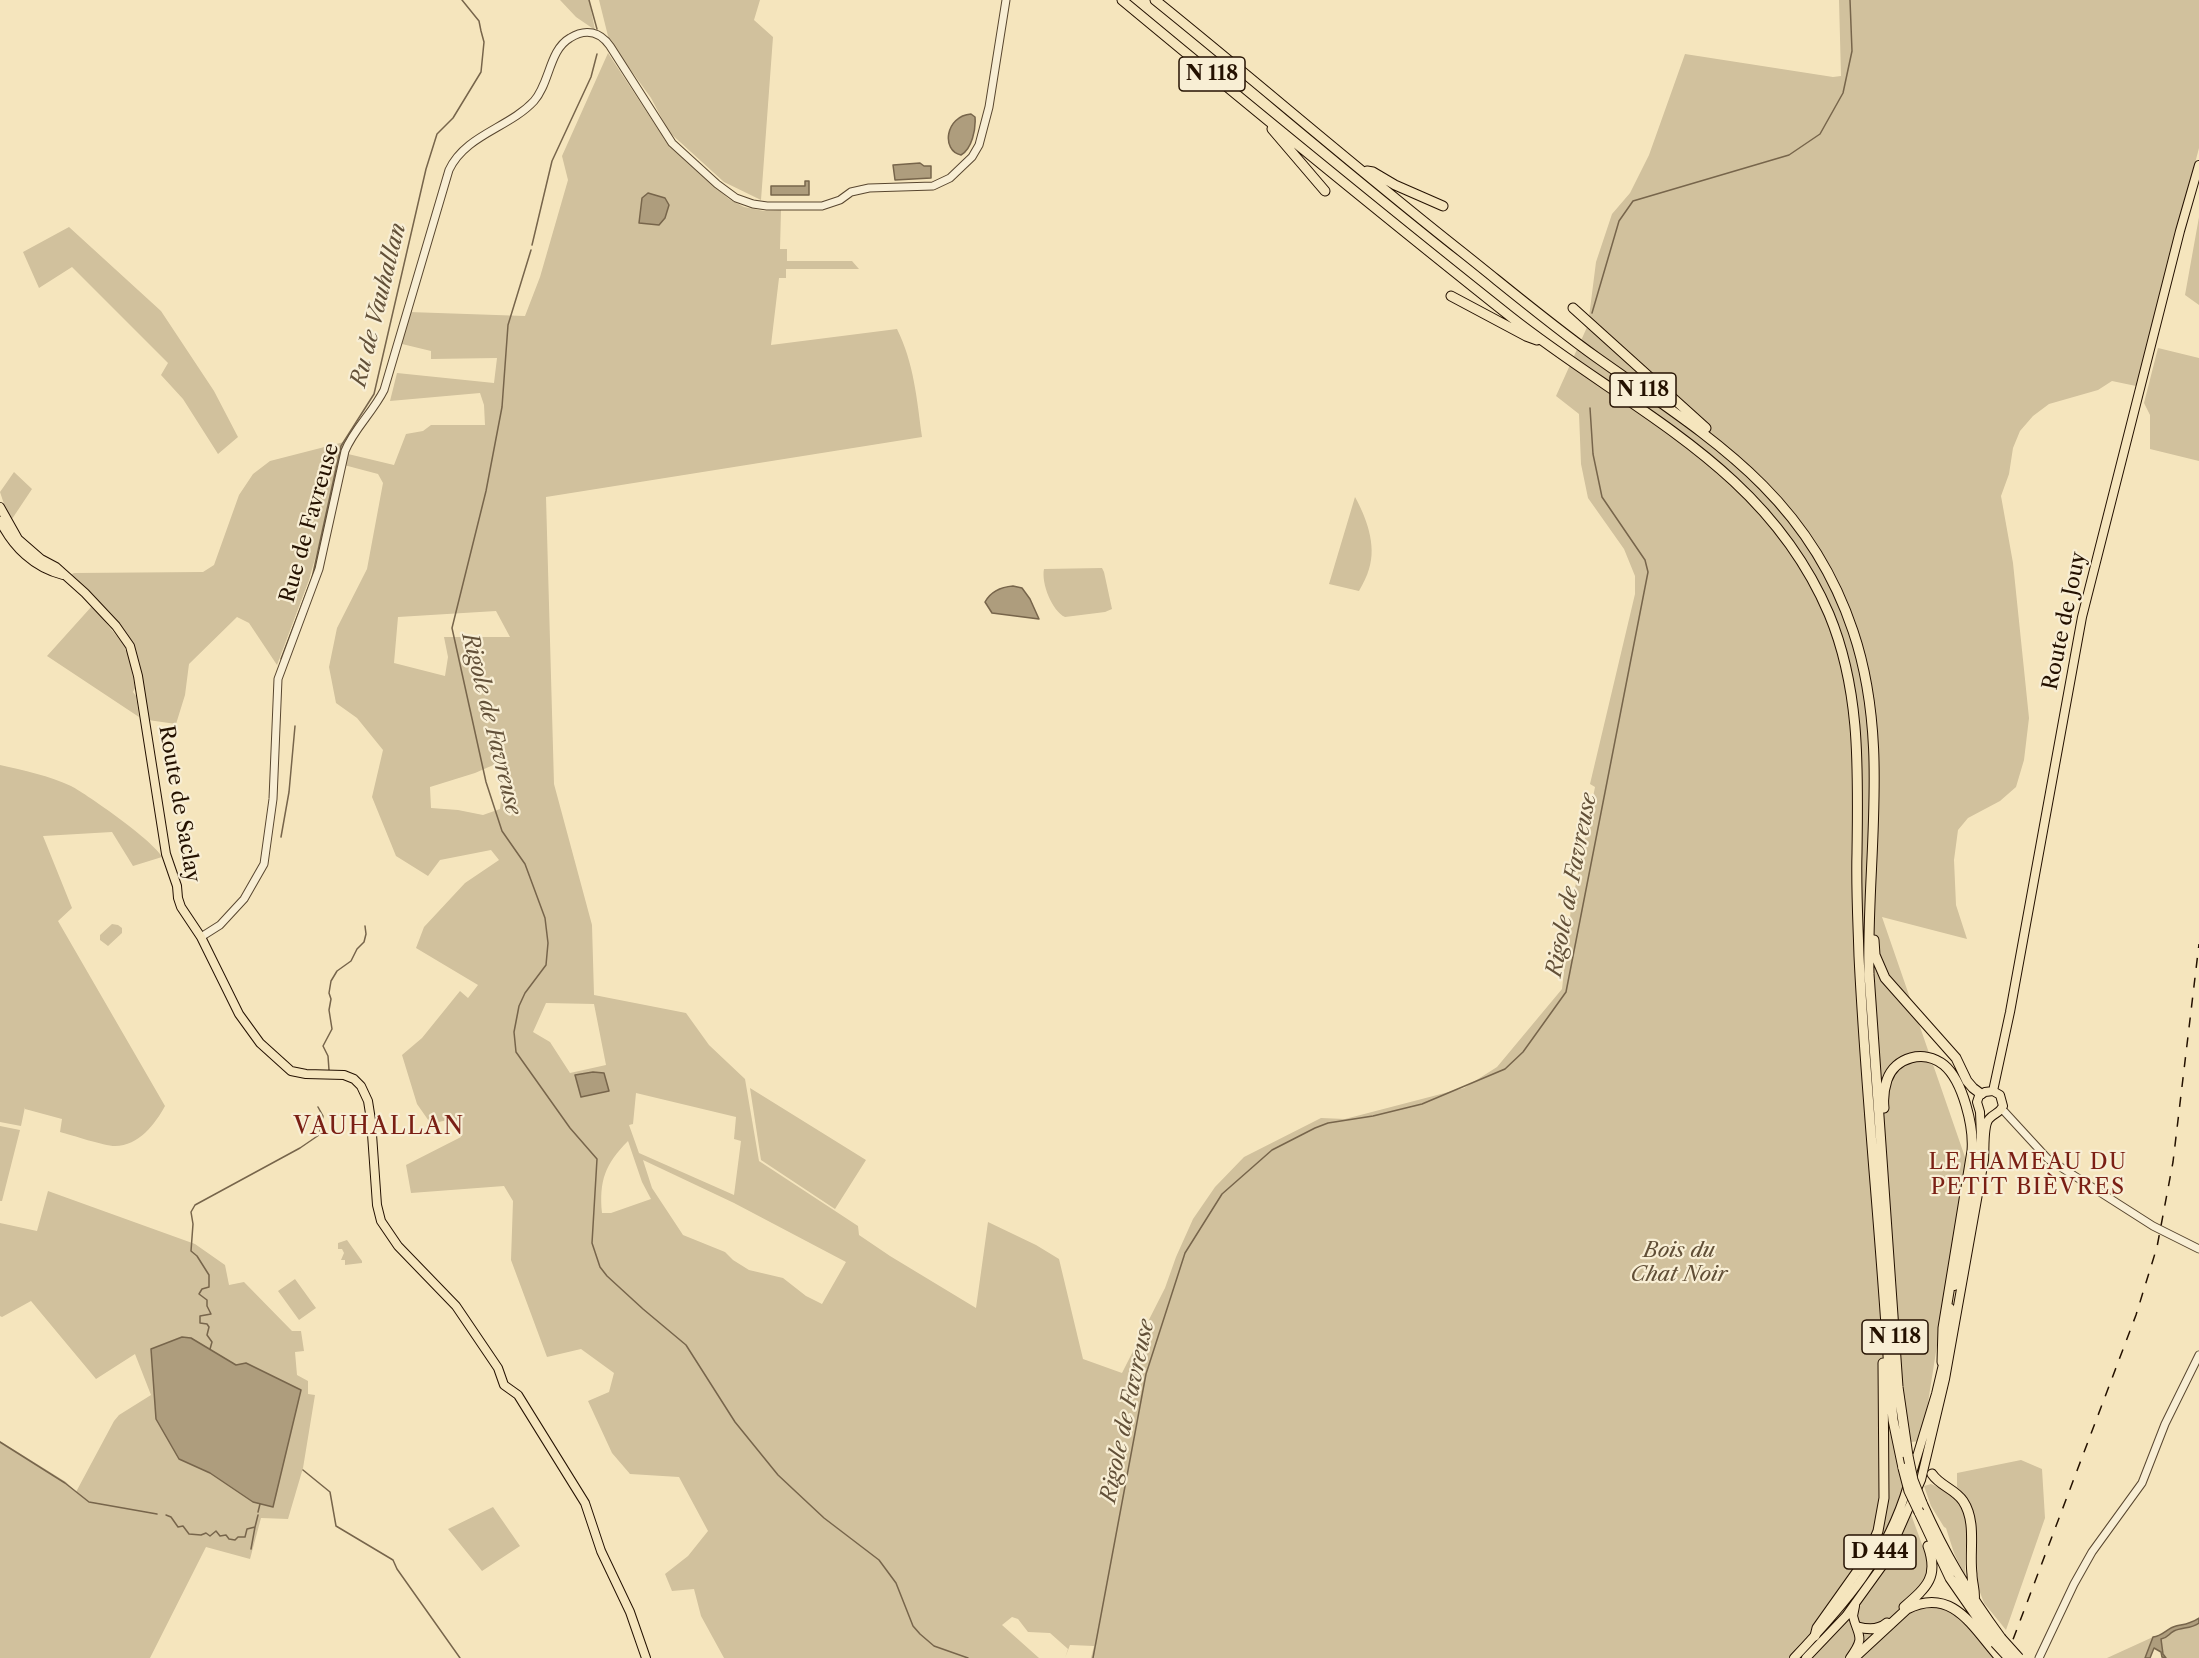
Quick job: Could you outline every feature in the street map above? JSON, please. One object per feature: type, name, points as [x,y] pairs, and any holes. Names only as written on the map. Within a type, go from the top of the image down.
[{"type":"highway","name":"N 118","points":[[1122,0],[1541,341],[1683,439],[1730,476],[1752,497],[1782,532],[1800,558],[1836,634],[1846,669],[1855,718],[1858,776],[1857,886],[1860,981],[1893,1420],[1909,1491],[1928,1535],[1950,1578],[1994,1641],[2009,1658]]},
{"type":"highway","name":"N 118","points":[[1155,0],[1553,324],[1718,444],[1762,484],[1804,535],[1828,573],[1856,639],[1865,674],[1874,745],[1875,807],[1868,927],[1869,974],[1898,1387],[1908,1455],[1913,1480],[1944,1552],[1994,1641],[2019,1658]]},
{"type":"highway","points":[[1267,119],[1273,131],[1325,191]]},
{"type":"highway","points":[[1363,171],[1373,172],[1395,185],[1443,206]]},
{"type":"highway","points":[[1451,296],[1526,336],[1541,341]]},
{"type":"highway","points":[[1573,308],[1710,432],[1718,444]]},
{"type":"highway","points":[[1868,927],[1873,933],[1875,955],[1885,978],[1956,1058],[1967,1081],[1982,1094]]},
{"type":"highway","points":[[1879,1114],[1884,1108],[1887,1081],[1896,1065],[1909,1058],[1923,1057],[1936,1060],[1949,1071],[1960,1091],[1970,1121],[1972,1150],[1943,1328],[1942,1362]]},
{"type":"highway","points":[[1815,1636],[1817,1628],[1866,1559],[1882,1517],[1883,1350],[1887,1338]]},
{"type":"highway","points":[[1932,1474],[1937,1481],[1960,1497],[1970,1516],[1972,1577],[1976,1594],[1974,1602]]},
{"type":"highway","points":[[1858,1627],[1869,1630],[1883,1627],[1926,1587],[1933,1567],[1926,1542],[1928,1535]]},
{"type":"highway","points":[[1852,1658],[1907,1609],[1925,1602],[1942,1602],[1958,1610],[1994,1641],[2000,1658]]},
{"type":"main road","name":"Route de Jouy","points":[[1993,1091],[2012,1006],[2082,617],[2180,231],[2199,165]]},
{"type":"main road","name":"Route de Saclay","points":[[0,507],[18,539],[29,550],[56,567],[85,593],[116,626],[134,656],[166,854],[177,886],[181,907],[201,938],[238,1014],[271,1054],[291,1071],[306,1074],[344,1075],[358,1081],[364,1090],[371,1120],[377,1205],[381,1221],[398,1246],[456,1306],[499,1369],[504,1384],[518,1395],[576,1487],[589,1514],[607,1567],[630,1612],[646,1658]]},
{"type":"main road","name":"Route de Saclay","points":[[0,521],[13,543],[23,554],[43,568],[64,575]]},
{"type":"main road","points":[[1942,1362],[1979,1153],[1980,1112],[1977,1102],[1982,1094],[1993,1091],[2002,1098],[2002,1109],[1997,1114],[1991,1116],[1980,1112]]},
{"type":"main road","name":"D 444","points":[[1806,1658],[1856,1603],[1885,1562],[1921,1480],[1945,1379],[1984,1160],[1986,1125],[1991,1116]]},
{"type":"main road","name":"D 444","points":[[1794,1658],[1852,1594],[1887,1539],[1905,1495],[1936,1394],[1942,1362]]},
{"type":"main road","points":[[1929,1448],[1932,1474]]},
{"type":"main road","points":[[1852,1658],[1858,1644],[1858,1627],[1853,1616],[1856,1603]]},
{"type":"street","name":"Rue de Favreuse","points":[[201,938],[220,925],[244,898],[264,864],[273,799],[278,679],[319,569],[345,451],[384,390],[449,170],[457,156],[531,104],[541,92],[560,48],[577,34],[590,32],[597,33],[606,41],[672,143],[693,164],[728,192],[745,202],[761,206],[830,204],[851,192],[869,188],[933,186],[950,178],[972,157],[979,145],[987,115],[1006,0]]},
{"type":"street","points":[[2002,1109],[2048,1159],[2153,1226],[2199,1249]]},
{"type":"street","points":[[2039,1658],[2092,1552],[2142,1483],[2165,1424],[2199,1355]]},
{"type":"green space","points":[[560,0],[589,0],[595,30],[576,17]]},
{"type":"green space","points":[[599,0],[760,0],[754,20],[773,37],[761,200],[724,182],[669,132],[651,98],[609,40]]},
{"type":"green space","name":"Bois du Chat Noir","points":[[1839,0],[2199,0],[2199,148],[2136,386],[2112,381],[2098,390],[2049,404],[2033,416],[2020,431],[2013,448],[2009,474],[2001,496],[2013,563],[2029,718],[2024,760],[2016,787],[2000,801],[1968,818],[1958,830],[1954,860],[1956,905],[1967,939],[1882,917],[1966,1160],[1922,1441],[1910,1442],[1902,1490],[1930,1566],[1922,1589],[1926,1604],[1955,1611],[1995,1658],[1091,1658],[1094,1646],[1070,1645],[1065,1658],[1068,1649],[1050,1633],[1028,1632],[1018,1619],[1012,1617],[1002,1625],[1039,1658],[724,1658],[701,1616],[694,1589],[672,1591],[665,1574],[688,1556],[708,1531],[679,1477],[630,1474],[612,1453],[588,1401],[609,1392],[614,1373],[581,1349],[547,1357],[511,1260],[513,1201],[504,1186],[411,1193],[406,1165],[461,1137],[455,1118],[431,1124],[417,1104],[402,1055],[422,1038],[460,991],[468,998],[478,985],[416,948],[424,927],[465,883],[499,860],[491,850],[440,860],[428,876],[396,856],[372,797],[383,750],[357,718],[336,703],[329,667],[337,628],[367,569],[383,483],[378,474],[344,465],[348,454],[394,465],[406,434],[423,431],[431,425],[485,425],[484,405],[480,393],[390,401],[397,373],[494,383],[497,358],[431,359],[431,351],[402,344],[409,312],[525,316],[540,277],[568,180],[562,156],[608,53],[665,140],[716,188],[729,199],[744,207],[764,211],[781,210],[780,249],[787,249],[787,261],[852,261],[859,269],[786,269],[786,278],[779,278],[771,345],[897,329],[911,368],[922,437],[546,497],[554,784],[592,925],[594,995],[686,1013],[709,1045],[745,1079],[759,1161],[858,1226],[859,1235],[890,1256],[976,1308],[988,1222],[1059,1259],[1083,1359],[1122,1373],[1165,1288],[1193,1219],[1215,1187],[1244,1157],[1321,1118],[1345,1119],[1464,1088],[1497,1067],[1562,989],[1571,908],[1595,787],[1590,784],[1635,594],[1635,576],[1624,549],[1588,498],[1581,464],[1579,414],[1556,396],[1588,325],[1596,262],[1612,214],[1630,193],[1649,155],[1685,54],[1833,77],[1841,76]],"holes":[[[496,611],[510,637],[444,637],[448,657],[445,676],[394,663],[398,617]],[[498,763],[504,777],[500,809],[483,815],[431,808],[430,787]],[[546,1003],[594,1004],[606,1065],[570,1073],[550,1042],[533,1032]],[[636,1093],[736,1117],[734,1139],[741,1141],[734,1195],[639,1153],[629,1125],[633,1124]],[[628,1141],[642,1182],[651,1199],[611,1213],[602,1213],[603,1182],[614,1157]],[[643,1160],[734,1203],[846,1262],[822,1304],[806,1296],[783,1278],[749,1270],[725,1252],[683,1235],[652,1188]]]},
{"type":"green space","points":[[2199,217],[2199,305],[2185,295]]},
{"type":"green space","points":[[69,227],[161,311],[214,391],[238,437],[218,454],[183,399],[161,375],[168,363],[72,267],[39,288],[23,252]]},
{"type":"green space","points":[[2158,348],[2199,358],[2199,461],[2150,449],[2150,415],[2144,403]]},
{"type":"green space","points":[[344,442],[329,509],[309,580],[277,665],[249,623],[237,617],[189,664],[185,695],[176,724],[148,720],[128,644],[70,575],[74,573],[203,572],[214,565],[239,495],[253,474],[270,461]]},
{"type":"green space","points":[[14,472],[32,489],[10,522],[0,492]]},
{"type":"green space","points":[[1355,497],[1366,522],[1372,550],[1369,569],[1359,591],[1329,584]]},
{"type":"green space","points":[[1102,568],[1112,609],[1065,617],[1060,614],[1048,596],[1044,582],[1044,569]]},
{"type":"green space","points":[[92,606],[128,651],[135,688],[133,692],[136,696],[139,717],[47,656]]},
{"type":"green space","points":[[0,765],[45,776],[71,786],[135,830],[162,857],[133,866],[112,832],[43,836],[72,908],[58,921],[165,1106],[145,1133],[124,1145],[103,1144],[60,1132],[62,1119],[25,1109],[25,1107],[21,1126],[0,1122]]},
{"type":"green space","points":[[112,924],[122,928],[122,933],[108,946],[100,940],[100,935]]},
{"type":"green space","points":[[750,1088],[866,1160],[835,1209],[761,1160]]},
{"type":"green space","points":[[0,1126],[20,1130],[2,1201],[0,1201]]},
{"type":"green space","points":[[48,1191],[195,1244],[225,1265],[229,1285],[244,1282],[292,1331],[301,1331],[304,1351],[295,1352],[297,1375],[308,1381],[308,1394],[315,1395],[303,1468],[288,1519],[261,1518],[250,1559],[206,1547],[150,1658],[0,1658],[0,1441],[66,1482],[76,1492],[114,1421],[119,1415],[151,1395],[135,1354],[96,1379],[31,1301],[0,1316],[0,1223],[37,1231]]},
{"type":"green space","points":[[347,1240],[362,1263],[345,1265],[345,1260],[341,1260],[344,1253],[342,1249],[338,1249],[338,1243]]},
{"type":"green space","points":[[295,1279],[316,1308],[299,1320],[278,1291]]},
{"type":"green space","points":[[2021,1460],[2042,1469],[2045,1518],[2006,1630],[1984,1603],[1978,1587],[1975,1516],[1957,1487],[1957,1473]]},
{"type":"green space","points":[[1931,1484],[1947,1493],[1957,1502],[1963,1512],[1967,1534],[1966,1578],[1954,1553],[1946,1528],[1931,1506],[1924,1486]]},
{"type":"green space","points":[[493,1507],[520,1546],[482,1571],[448,1529]]},
{"type":"green space","points":[[2199,1623],[2199,1658],[2166,1658],[2163,1654],[2161,1639],[2174,1631]]},
{"type":"green space","points":[[2153,1637],[2145,1658],[2107,1658]]},
{"type":"shaded area","points":[[971,114],[975,117],[974,133],[971,144],[961,155],[950,147],[949,134],[956,121],[962,116]]},
{"type":"shaded area","points":[[920,163],[924,166],[931,166],[931,178],[895,180],[893,165]]},
{"type":"shaded area","points":[[805,181],[809,181],[809,195],[771,195],[771,186],[805,186]]},
{"type":"shaded area","points":[[648,193],[665,198],[669,205],[665,218],[659,225],[639,223],[642,198]]},
{"type":"shaded area","points":[[1013,586],[1022,588],[1039,619],[992,613],[985,602],[987,598],[997,590]]},
{"type":"shaded area","points":[[604,1073],[609,1091],[581,1097],[575,1075]]},
{"type":"shaded area","points":[[182,1337],[191,1338],[236,1365],[246,1363],[301,1390],[273,1507],[253,1502],[210,1473],[179,1459],[156,1419],[151,1349]]},
{"type":"shaded area","points":[[2199,1618],[2199,1623],[2196,1625],[2172,1632],[2161,1639],[2163,1654],[2166,1658],[2154,1648],[2150,1658],[2145,1658],[2153,1637]]},
{"type":"waterway","name":"Ru de Vauhallan","points":[[281,659],[312,578],[341,446],[374,394],[426,169],[437,134],[453,118],[481,72],[484,42],[479,21],[462,0]]},
{"type":"waterway","name":"Rigole de Favreuse","points":[[589,0],[597,29]]},
{"type":"waterway","name":"Rigole de Favreuse","points":[[1592,313],[1619,221],[1633,201],[1789,155],[1820,134],[1843,93],[1852,51],[1850,0]]},
{"type":"waterway","name":"Rigole de Favreuse","points":[[532,245],[552,161],[591,77],[597,54]]},
{"type":"waterway","name":"Rigole de Favreuse","points":[[531,250],[508,325],[502,407],[486,491],[452,628],[486,782],[502,831],[525,864],[545,918],[548,943],[546,965],[525,993],[519,1006],[514,1032],[516,1052],[570,1128],[597,1159],[592,1243],[600,1267],[643,1309],[686,1345],[735,1422],[778,1475],[824,1518],[879,1560],[896,1583],[913,1626],[920,1634],[934,1646],[968,1658]]},
{"type":"waterway","name":"Rigole de Favreuse","points":[[1093,1658],[1146,1374],[1185,1253],[1222,1194],[1272,1150],[1315,1128],[1328,1123],[1373,1116],[1422,1104],[1505,1069],[1523,1052],[1566,992],[1648,572],[1645,560],[1602,497],[1593,454],[1590,408]]},
{"type":"waterway","name":"Ru de Vauhallan","points":[[281,837],[289,792],[295,726]]},
{"type":"waterway","name":"Ru de Vauhallan","points":[[329,1070],[328,1056],[323,1046],[332,1029],[329,1010],[331,981],[337,971],[351,961],[357,949],[364,942],[365,926]]},
{"type":"waterway","name":"Ru de Vauhallan","points":[[210,1349],[212,1342],[207,1335],[209,1327],[207,1324],[200,1323],[200,1316],[211,1314],[207,1300],[199,1294],[202,1289],[209,1287],[209,1275],[191,1251],[193,1224],[191,1212],[195,1205],[300,1148],[319,1135],[323,1116],[318,1107]]},
{"type":"waterway","points":[[0,1442],[65,1483],[89,1502],[157,1514]]},
{"type":"waterway","name":"Ru de Vauhallan","points":[[303,1470],[330,1492],[336,1526],[393,1560],[460,1658]]},
{"type":"waterway","points":[[258,1512],[260,1504]]},
{"type":"waterway","points":[[166,1515],[171,1517],[178,1527],[183,1526],[189,1534],[206,1533],[210,1536],[216,1531],[220,1536],[226,1535],[229,1539],[235,1540],[238,1537],[245,1537],[247,1529],[255,1527],[258,1515]]},
{"type":"waterway","points":[[251,1549],[255,1527]]},
{"type":"railway","points":[[2006,1658],[2136,1315],[2157,1247],[2173,1162],[2199,944]]},
{"type":"district","name":"VAUHALLAN","points":[[379,1127]]},
{"type":"district","name":"LE HAMEAU DU PETIT BIÈVRES","points":[[2028,1176]]}]
